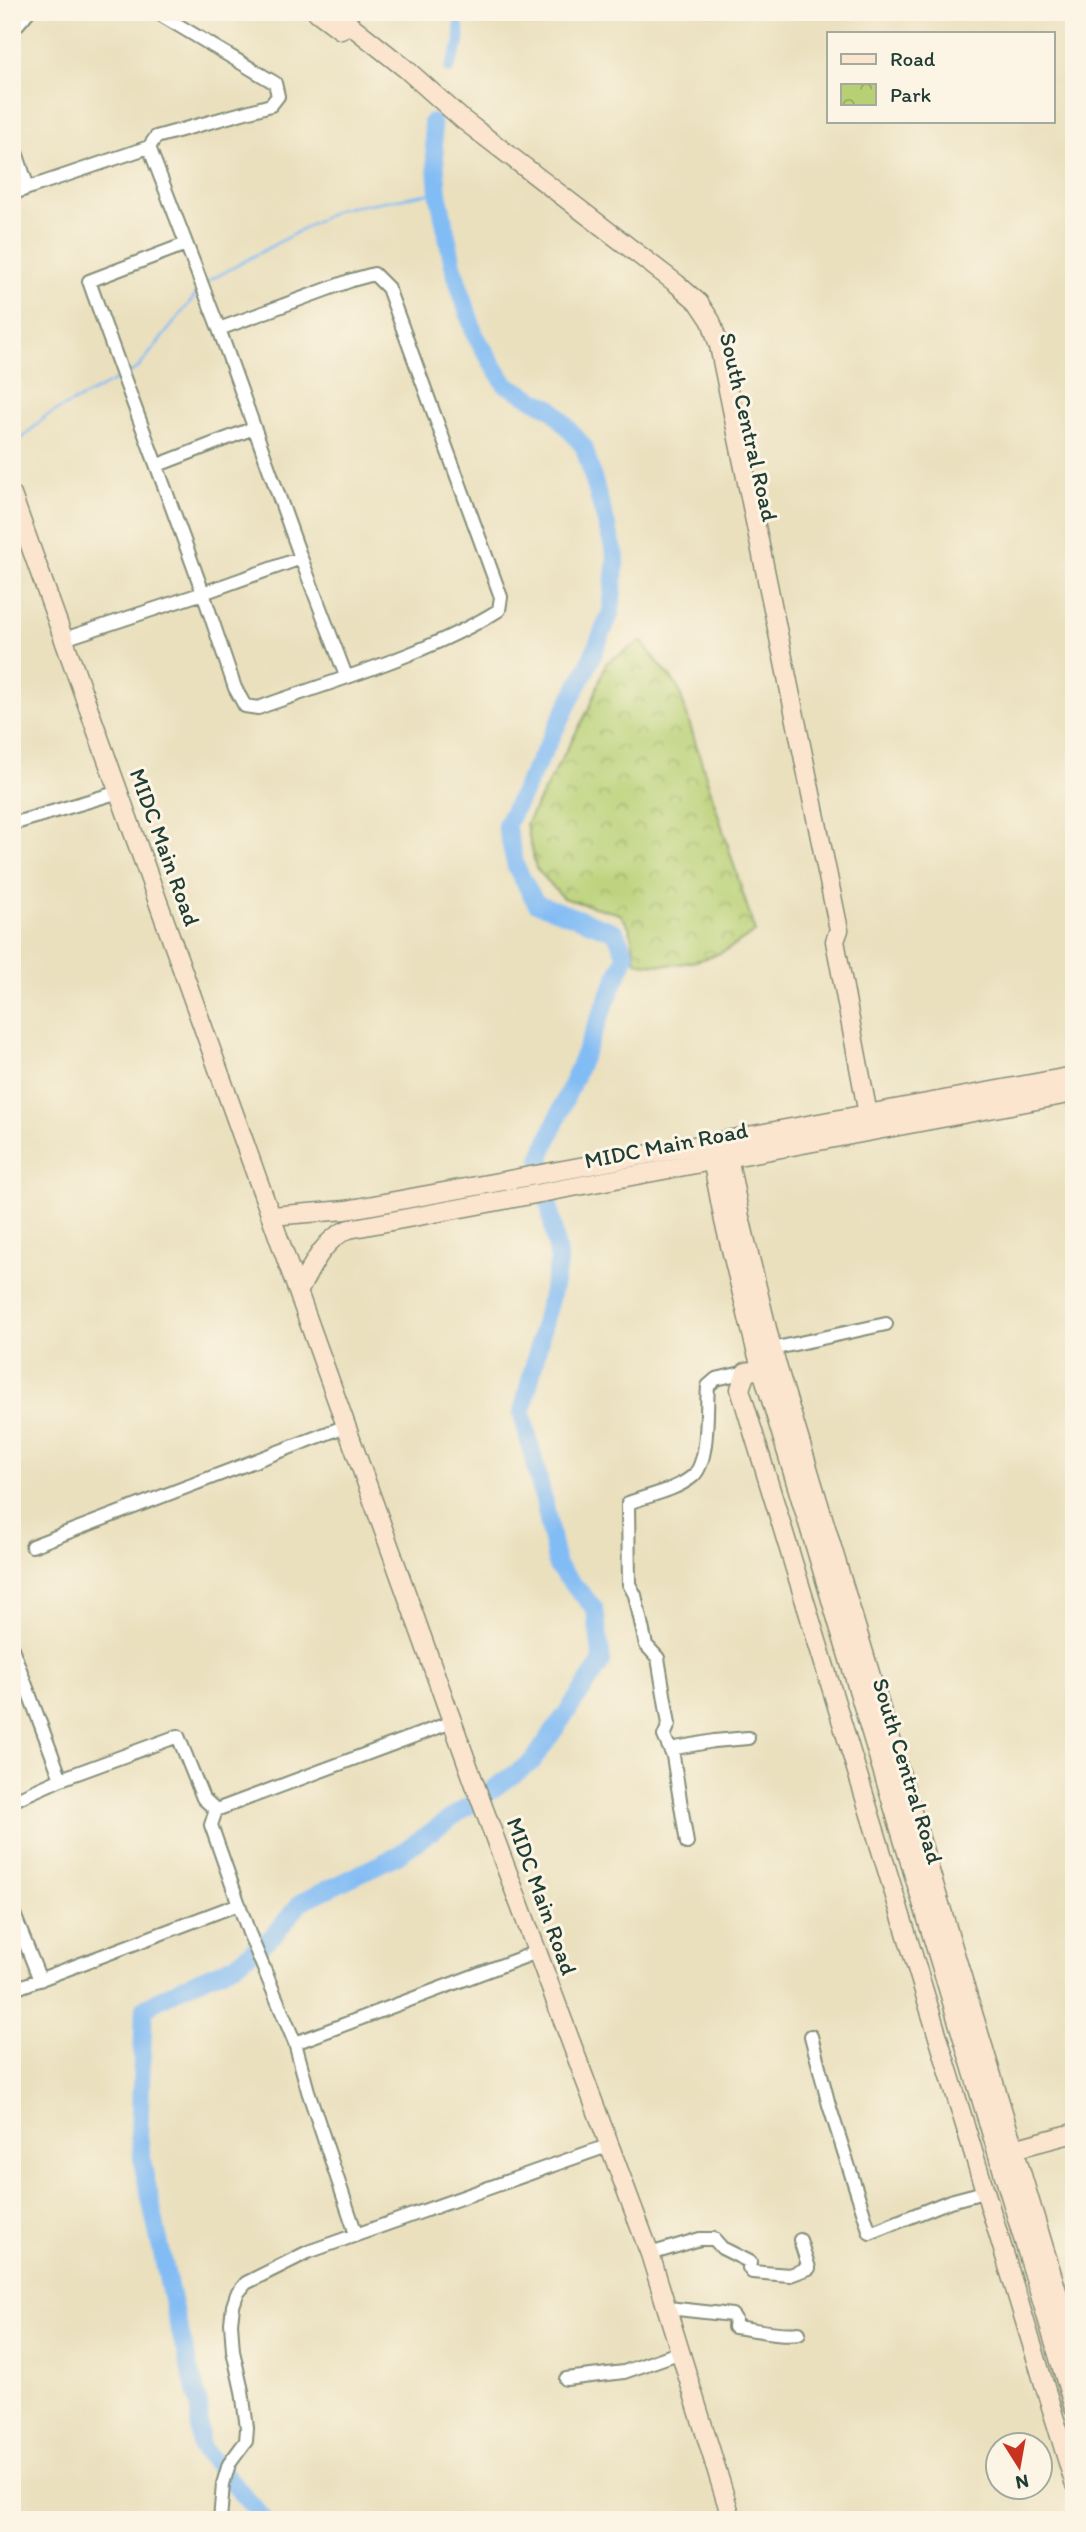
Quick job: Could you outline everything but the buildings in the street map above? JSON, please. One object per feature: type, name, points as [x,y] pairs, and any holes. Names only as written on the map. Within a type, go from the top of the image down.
[{"type":"street","points":[[12,31],[28,12]]},
{"type":"street","points":[[12,194],[149,147],[156,137],[271,105],[278,96],[275,83],[156,12]]},
{"type":"street","name":"South Central Road","points":[[317,12],[407,80],[446,118],[673,288]]},
{"type":"street","name":"South Central Road","points":[[334,12],[406,69],[462,120],[673,288],[693,313],[704,334],[714,369],[816,864],[827,933],[835,941],[869,1122]]},
{"type":"street","points":[[12,140],[28,188]]},
{"type":"street","points":[[149,147],[346,676]]},
{"type":"street","points":[[186,244],[89,281],[158,466],[235,688],[245,706],[258,708],[397,658],[482,621],[499,610],[501,597],[388,288],[374,274],[219,329]]},
{"type":"street","points":[[158,466],[254,428]]},
{"type":"street","name":"MIDC Main Road","points":[[12,495],[452,1722],[650,2254],[732,2520]]},
{"type":"street","points":[[64,639],[301,558]]},
{"type":"street","points":[[12,824],[119,792]]},
{"type":"street","name":"MIDC Main Road","points":[[298,1292],[327,1243],[337,1234],[349,1229],[571,1188],[719,1152],[1074,1076]]},
{"type":"street","name":"MIDC Main Road","points":[[869,1122],[1074,1093]]},
{"type":"street","name":"South Central Road","points":[[719,1152],[740,1217],[772,1349],[888,1763],[1007,2151],[1074,2347]]},
{"type":"street","name":"South Central Road","points":[[719,1152],[724,1221],[753,1370],[888,1763]]},
{"type":"street","name":"MIDC Main Road","points":[[271,1216],[346,1210],[567,1170],[719,1152]]},
{"type":"street","points":[[772,1349],[886,1324]]},
{"type":"street","points":[[687,1843],[673,1756],[664,1736],[669,1724],[658,1658],[646,1645],[635,1595],[629,1584],[628,1503],[678,1485],[696,1474],[705,1448],[708,1386],[716,1380],[753,1370]]},
{"type":"street","points":[[753,1370],[740,1389],[1074,2482]]},
{"type":"street","points":[[32,1546],[346,1426]]},
{"type":"street","points":[[12,1648],[61,1779]]},
{"type":"street","points":[[216,1810],[452,1722]]},
{"type":"street","points":[[12,1801],[61,1779],[178,1736],[203,1798],[216,1810]]},
{"type":"street","points":[[670,1749],[748,1738]]},
{"type":"street","points":[[216,1810],[211,1825],[249,1933],[295,2043],[308,2091],[356,2234]]},
{"type":"street","points":[[12,1990],[239,1904]]},
{"type":"street","points":[[12,1909],[40,1980]]},
{"type":"street","points":[[295,2043],[537,1952]]},
{"type":"street","points":[[811,2036],[829,2105],[870,2233],[950,2201],[984,2192]]},
{"type":"street","points":[[1007,2151],[1074,2133]]},
{"type":"street","points":[[220,2520],[223,2484],[229,2464],[246,2441],[247,2428],[233,2351],[231,2323],[237,2294],[246,2283],[308,2252],[610,2145]]},
{"type":"street","name":"South Central Road","points":[[1007,2151],[1019,2222],[1074,2408]]},
{"type":"street","points":[[995,2228],[1019,2222]]},
{"type":"street","points":[[650,2254],[700,2239],[714,2239],[722,2248],[750,2262],[749,2268],[752,2272],[790,2274],[809,2268],[800,2241]]},
{"type":"street","points":[[668,2308],[732,2315],[735,2319],[734,2328],[788,2335],[799,2333]]},
{"type":"street","points":[[566,2379],[624,2372],[681,2352]]},
{"type":"green space","points":[[641,641],[678,687],[755,932],[712,956],[679,964],[636,962],[630,928],[620,914],[563,898],[536,868],[526,824],[590,707],[606,663]]},
{"type":"waterway","points":[[449,69],[460,43],[458,12]]},
{"type":"waterway","points":[[265,2520],[200,2446],[199,2404],[174,2309],[139,2136],[144,2008],[183,1987],[234,1965],[274,1935],[301,1902],[396,1856],[532,1762],[602,1662],[595,1609],[557,1566],[522,1413],[559,1262],[541,1157],[626,955],[615,932],[536,903],[516,867],[506,825],[587,668],[611,612],[616,557],[584,447],[552,409],[505,384],[475,335],[454,270],[438,192],[432,122]]},
{"type":"waterway","points":[[205,283],[339,209],[438,192]]},
{"type":"waterway","points":[[126,375],[138,368],[199,291]]},
{"type":"waterway","points":[[12,448],[46,416],[120,378]]}]
